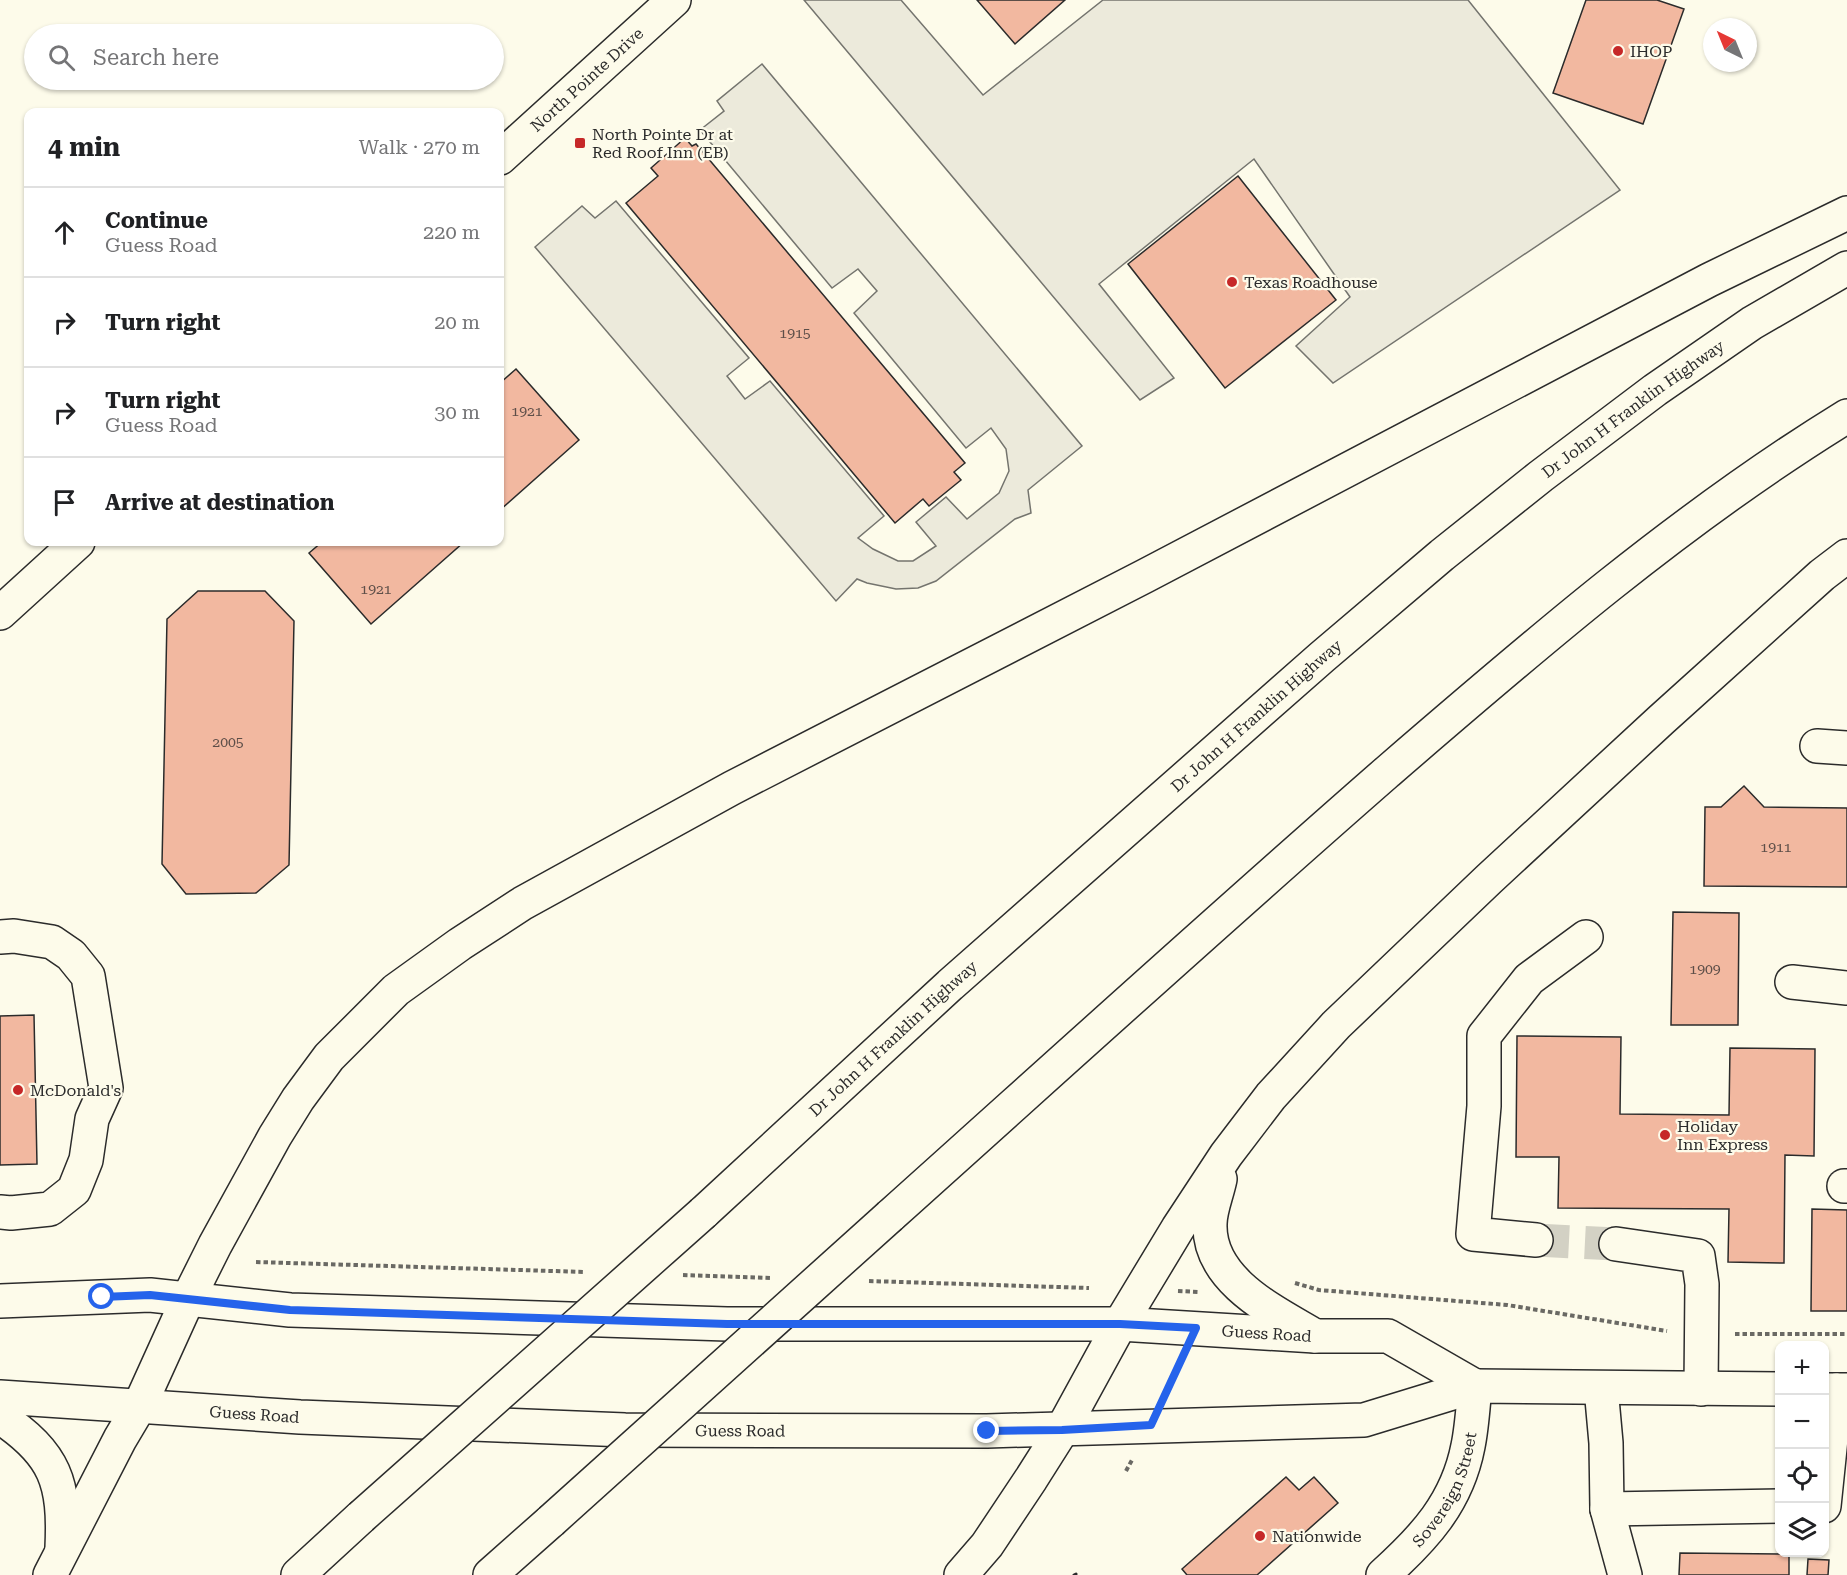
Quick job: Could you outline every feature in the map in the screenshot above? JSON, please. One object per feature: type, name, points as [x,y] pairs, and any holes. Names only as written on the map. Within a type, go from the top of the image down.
[{"type":"main road","name":"North Pointe Drive","points":[[504,154],[674,0]]},
{"type":"main road","points":[[56,1564],[120,1439],[139,1407],[215,1245],[275,1136],[298,1099],[329,1057],[396,990],[523,903],[732,788],[1145,576],[1709,280],[1847,213]]},
{"type":"main road","name":"Dr John H Franklin Highway","points":[[298,1575],[703,1213],[950,985],[1304,672],[1442,555],[1541,476],[1655,390],[1752,323],[1847,268]]},
{"type":"main road","points":[[490,1575],[1274,871],[1527,653],[1599,594],[1740,486],[1847,416]]},
{"type":"main road","points":[[0,613],[74,546]]},
{"type":"main road","points":[[961,1575],[987,1545],[1062,1430],[1120,1324],[1226,1155],[1271,1096],[1336,1025],[1661,720],[1822,575],[1847,556]]},
{"type":"main road","points":[[0,937],[14,936],[52,942],[71,955],[88,976],[106,1088],[92,1119],[86,1160],[74,1190],[50,1209],[0,1212]]},
{"type":"main road","points":[[1536,1240],[1473,1234],[1484,1106],[1484,1036],[1529,979],[1586,937]]},
{"type":"main road","points":[[1792,982],[1847,988]]},
{"type":"main road","points":[[1226,1155],[1210,1224],[1212,1247],[1230,1276],[1251,1298],[1315,1336]]},
{"type":"main road","points":[[1616,1244],[1698,1256],[1702,1284],[1701,1389]]},
{"type":"main road","name":"Guess Road","points":[[0,1301],[150,1295],[290,1310],[715,1324],[1120,1324],[1315,1336],[1388,1336],[1475,1386]]},
{"type":"main road","name":"Guess Road","points":[[0,1397],[300,1418],[625,1430],[1062,1430],[1151,1425],[1364,1420],[1475,1386],[1775,1389]]},
{"type":"main road","name":"Sovereign Street","points":[[1383,1575],[1414,1547],[1434,1524],[1451,1496],[1468,1446],[1475,1386]]},
{"type":"main road","points":[[1601,1388],[1606,1443],[1607,1509],[1625,1575]]},
{"type":"main road","points":[[1824,1503],[1836,1390]]},
{"type":"main road","points":[[0,1417],[14,1426],[38,1448],[46,1458],[59,1486],[64,1514],[56,1564]]},
{"type":"main road","points":[[1607,1509],[1775,1506]]},
{"type":"path","points":[[1126,1471],[1151,1425],[1196,1328]]},
{"type":"shaded area","points":[[804,0],[901,0],[983,95],[1103,0],[1468,0],[1620,190],[1333,383],[1296,346],[1350,297],[1254,159],[1099,284],[1174,378],[1140,400]]},
{"type":"shaded area","points":[[762,64],[1082,446],[1028,490],[1031,513],[1015,519],[936,581],[918,588],[896,589],[857,579],[836,601],[535,247],[582,206],[595,218],[616,201],[749,358],[727,376],[745,399],[770,381],[884,516],[858,538],[873,549],[898,561],[913,561],[936,546],[916,522],[946,497],[967,519],[999,493],[1009,471],[1006,449],[991,428],[966,448],[854,313],[877,291],[858,269],[832,288],[700,130],[724,111],[717,101]]},
{"type":"building","points":[[977,0],[1065,0],[1015,44]]},
{"type":"building","name":"IHOP","points":[[1586,0],[1657,0],[1684,9],[1643,124],[1553,93]]},
{"type":"building","points":[[685,138],[692,146],[696,144],[965,463],[954,472],[961,480],[929,506],[923,499],[895,523],[626,203],[658,176],[651,168]]},
{"type":"building","name":"Texas Roadhouse","points":[[1238,176],[1336,300],[1225,388],[1128,264]]},
{"type":"building","points":[[516,369],[579,440],[504,506],[504,380]]},
{"type":"building","points":[[317,546],[459,546],[371,624],[309,553]]},
{"type":"building","points":[[198,591],[265,591],[294,621],[289,865],[256,893],[186,894],[162,864],[167,619]]},
{"type":"building","points":[[1744,786],[1764,807],[1847,808],[1847,887],[1704,886],[1705,807],[1721,807]]},
{"type":"building","points":[[1673,912],[1739,913],[1738,1025],[1671,1025]]},
{"type":"building","name":"McDonald's","points":[[34,1015],[37,1164],[0,1165],[0,1016]]},
{"type":"building","name":"Holiday Inn Express","points":[[1517,1036],[1621,1037],[1620,1114],[1729,1115],[1730,1048],[1815,1049],[1814,1156],[1785,1155],[1784,1263],[1728,1262],[1729,1209],[1558,1208],[1559,1157],[1516,1157]]},
{"type":"building","points":[[1812,1209],[1847,1210],[1847,1311],[1811,1311]]},
{"type":"building","name":"Nationwide","points":[[1286,1477],[1299,1490],[1314,1477],[1338,1503],[1257,1575],[1187,1575],[1182,1569]]},
{"type":"building","points":[[1680,1553],[1775,1554],[1775,1557],[1789,1557],[1789,1575],[1679,1575]]},
{"type":"building","points":[[1808,1559],[1829,1560],[1828,1575],[1807,1575]]},
{"type":"tunnel","points":[[1536,1240],[1616,1244]]},
{"type":"place","name":"IHOP","points":[[1618,51]]},
{"type":"place","name":"North Pointe Dr at Red Roof Inn (EB)","points":[[580,143]]},
{"type":"place","name":"Texas Roadhouse","points":[[1232,282]]},
{"type":"place","name":"McDonald's","points":[[18,1090]]},
{"type":"place","name":"Holiday Inn Express","points":[[1665,1135]]},
{"type":"place","name":"Nationwide","points":[[1260,1536]]},
{"type":"route","points":[[102,1297],[150,1295],[290,1310],[727,1324],[1120,1324],[1196,1328],[1151,1425],[987,1431]]}]
